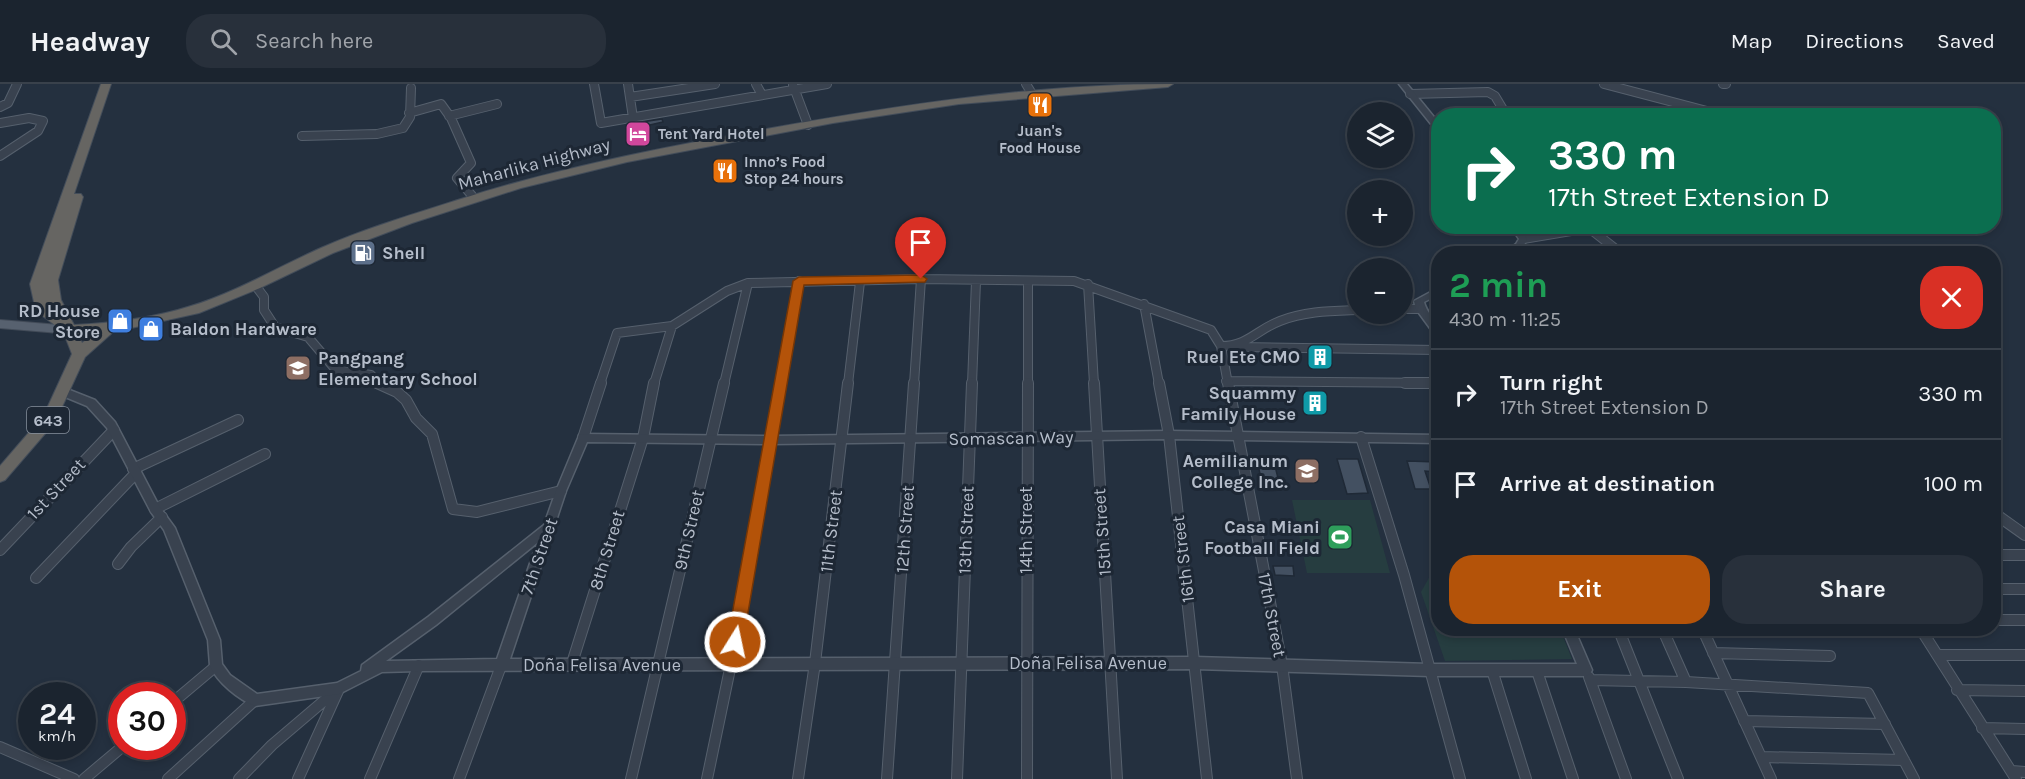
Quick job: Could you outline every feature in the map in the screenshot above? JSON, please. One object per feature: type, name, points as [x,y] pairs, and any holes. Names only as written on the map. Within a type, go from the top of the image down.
[{"type":"highway","points":[[70,330],[43,311],[37,284],[106,84]]},
{"type":"highway","points":[[79,354],[70,330],[52,298],[51,280],[113,84]]},
{"type":"highway","name":"Maharlika Highway","points":[[70,330],[109,328],[194,310],[255,285],[328,250],[474,198],[627,158],[808,125],[959,101],[1034,97],[1168,84]]},
{"type":"highway","name":"643","points":[[0,476],[39,433],[79,354],[109,328]]},
{"type":"main road","points":[[0,324],[70,330]]},
{"type":"street","points":[[0,107],[8,103],[17,84]]},
{"type":"street","points":[[594,84],[601,123],[762,95],[794,87],[827,84]]},
{"type":"street","points":[[628,84],[633,118]]},
{"type":"street","points":[[630,98],[715,84]]},
{"type":"street","points":[[756,84],[762,95]]},
{"type":"street","points":[[1026,84],[1034,97]]},
{"type":"street","points":[[1402,84],[1431,119]]},
{"type":"street","points":[[1604,84],[1642,96],[1700,108]]},
{"type":"street","points":[[794,87],[808,125]]},
{"type":"street","points":[[302,136],[387,135],[402,129],[408,122],[411,88]]},
{"type":"street","points":[[1410,94],[1488,92],[1495,96],[1502,108]]},
{"type":"street","points":[[449,116],[497,104]]},
{"type":"street","points":[[409,113],[441,105],[449,116],[471,163],[457,178],[474,198]]},
{"type":"street","points":[[0,123],[29,118],[43,121],[38,131],[0,156]]},
{"type":"street","points":[[1520,234],[1523,238]]},
{"type":"street","points":[[1523,238],[1549,234]]},
{"type":"street","points":[[1596,234],[1610,246]]},
{"type":"street","points":[[1520,246],[1523,238]]},
{"type":"street","points":[[672,326],[710,300],[748,282],[860,282],[921,279],[1074,281],[1144,304],[1211,330],[1221,346],[1431,350]]},
{"type":"street","name":"12th Street","points":[[887,779],[912,438],[921,279]]},
{"type":"street","points":[[707,779],[731,664],[799,281]]},
{"type":"street","name":"13th Street","points":[[957,779],[976,281]]},
{"type":"street","name":"14th Street","points":[[1027,779],[1028,281]]},
{"type":"street","name":"9th Street","points":[[631,779],[706,461],[713,440],[716,410],[748,282]]},
{"type":"street","name":"11th Street","points":[[798,779],[815,663],[860,282]]},
{"type":"street","name":"15th Street","points":[[1088,284],[1117,779]]},
{"type":"street","points":[[255,285],[264,297],[264,310],[276,327],[308,337],[336,370],[371,375],[380,386],[397,392],[406,400],[416,418],[432,434],[453,509],[477,512],[561,491]]},
{"type":"street","points":[[1431,295],[1419,301],[1421,309],[1431,323]]},
{"type":"street","name":"16th Street","points":[[1144,304],[1168,435],[1207,779]]},
{"type":"street","points":[[1413,309],[1421,309]]},
{"type":"street","points":[[1240,346],[1270,326],[1308,312],[1347,310]]},
{"type":"street","name":"7th Street","points":[[459,779],[501,666],[561,491],[583,438],[617,333],[672,326]]},
{"type":"street","name":"8th Street","points":[[572,663],[643,438],[649,399],[672,326]]},
{"type":"street","name":"17th Street","points":[[1221,346],[1282,665],[1298,779]]},
{"type":"street","points":[[1226,381],[1431,383]]},
{"type":"street","points":[[62,391],[91,403],[114,430],[134,471],[169,528],[214,640],[216,666],[226,679],[255,700],[168,779]]},
{"type":"street","points":[[36,578],[134,471],[238,420]]},
{"type":"street","name":"1st Street","points":[[0,550],[114,430]]},
{"type":"street","name":"Somascan Way","points":[[583,438],[770,440],[1168,435],[1431,439]]},
{"type":"street","points":[[1360,437],[1460,779]]},
{"type":"street","points":[[118,564],[158,513],[265,454]]},
{"type":"street","points":[[2001,521],[2025,535]]},
{"type":"street","points":[[239,779],[272,745],[339,688],[432,621],[550,527]]},
{"type":"street","points":[[2001,555],[2025,555]]},
{"type":"street","points":[[2001,589],[2025,589]]},
{"type":"street","points":[[2001,620],[2025,620]]},
{"type":"street","points":[[1571,636],[1626,779]]},
{"type":"street","points":[[1621,636],[1678,779]]},
{"type":"street","points":[[1666,636],[1686,682]]},
{"type":"street","points":[[1706,636],[1771,779]]},
{"type":"street","points":[[1925,636],[1957,690],[2014,775],[2025,772]]},
{"type":"street","points":[[1713,653],[1830,656]]},
{"type":"street","points":[[1937,656],[2025,655]]},
{"type":"street","name":"Doña Felisa Avenue","points":[[255,700],[339,688],[381,667],[419,665],[1195,663],[1537,671],[1588,675]]},
{"type":"street","points":[[370,779],[419,665]]},
{"type":"street","points":[[186,691],[216,666]]},
{"type":"street","points":[[1492,670],[1526,779]]},
{"type":"street","points":[[1537,671],[1573,779]]},
{"type":"street","points":[[1588,675],[1640,681],[1868,693],[1914,779]]},
{"type":"street","points":[[298,779],[339,688]]},
{"type":"street","points":[[1957,690],[2025,691]]},
{"type":"street","points":[[1744,721],[1885,724]]},
{"type":"street","points":[[1982,728],[2025,729]]},
{"type":"street","points":[[0,747],[74,779]]},
{"type":"street","points":[[1761,757],[1904,760]]},
{"type":"street","points":[[84,779],[108,759]]},
{"type":"green space","name":"Casa Miani Football Field","points":[[1292,500],[1370,500],[1390,573],[1307,573]]},
{"type":"green space","points":[[1431,576],[1431,621],[1421,592]]},
{"type":"green space","points":[[1436,636],[1563,636],[1572,659],[1445,661]]},
{"type":"building","name":"Tent Yard Hotel","points":[[662,119],[663,122],[645,126],[647,143],[631,145],[628,124]]},
{"type":"building","points":[[1337,459],[1358,459],[1368,493],[1347,494]]},
{"type":"building","points":[[1257,461],[1267,461],[1269,466],[1275,466],[1281,490],[1264,491]]},
{"type":"building","points":[[1407,461],[1431,462],[1431,471],[1425,471],[1431,489],[1415,489]]},
{"type":"building","points":[[1273,566],[1293,566],[1294,576],[1275,575]]},
{"type":"place","name":"Juan's Food House","points":[[1040,105]]},
{"type":"place","name":"Tent Yard Hotel","points":[[638,134]]},
{"type":"place","name":"Inno’s Food Stop 24 hours","points":[[725,171]]},
{"type":"place","name":"Shell","points":[[363,253]]},
{"type":"place","name":"RD House Store","points":[[120,321]]},
{"type":"place","name":"Baldon Hardware","points":[[151,329]]},
{"type":"place","name":"Ruel Ete CMO","points":[[1320,357]]},
{"type":"place","name":"Pangpang Elementary School","points":[[298,368]]},
{"type":"place","name":"Squammy Family House","points":[[1315,403]]},
{"type":"place","name":"Aemilianum College Inc.","points":[[1307,471]]},
{"type":"place","name":"Casa Miani Football Field","points":[[1340,537]]},
{"type":"route","points":[[735,642],[799,281],[860,282],[921,279]]}]
